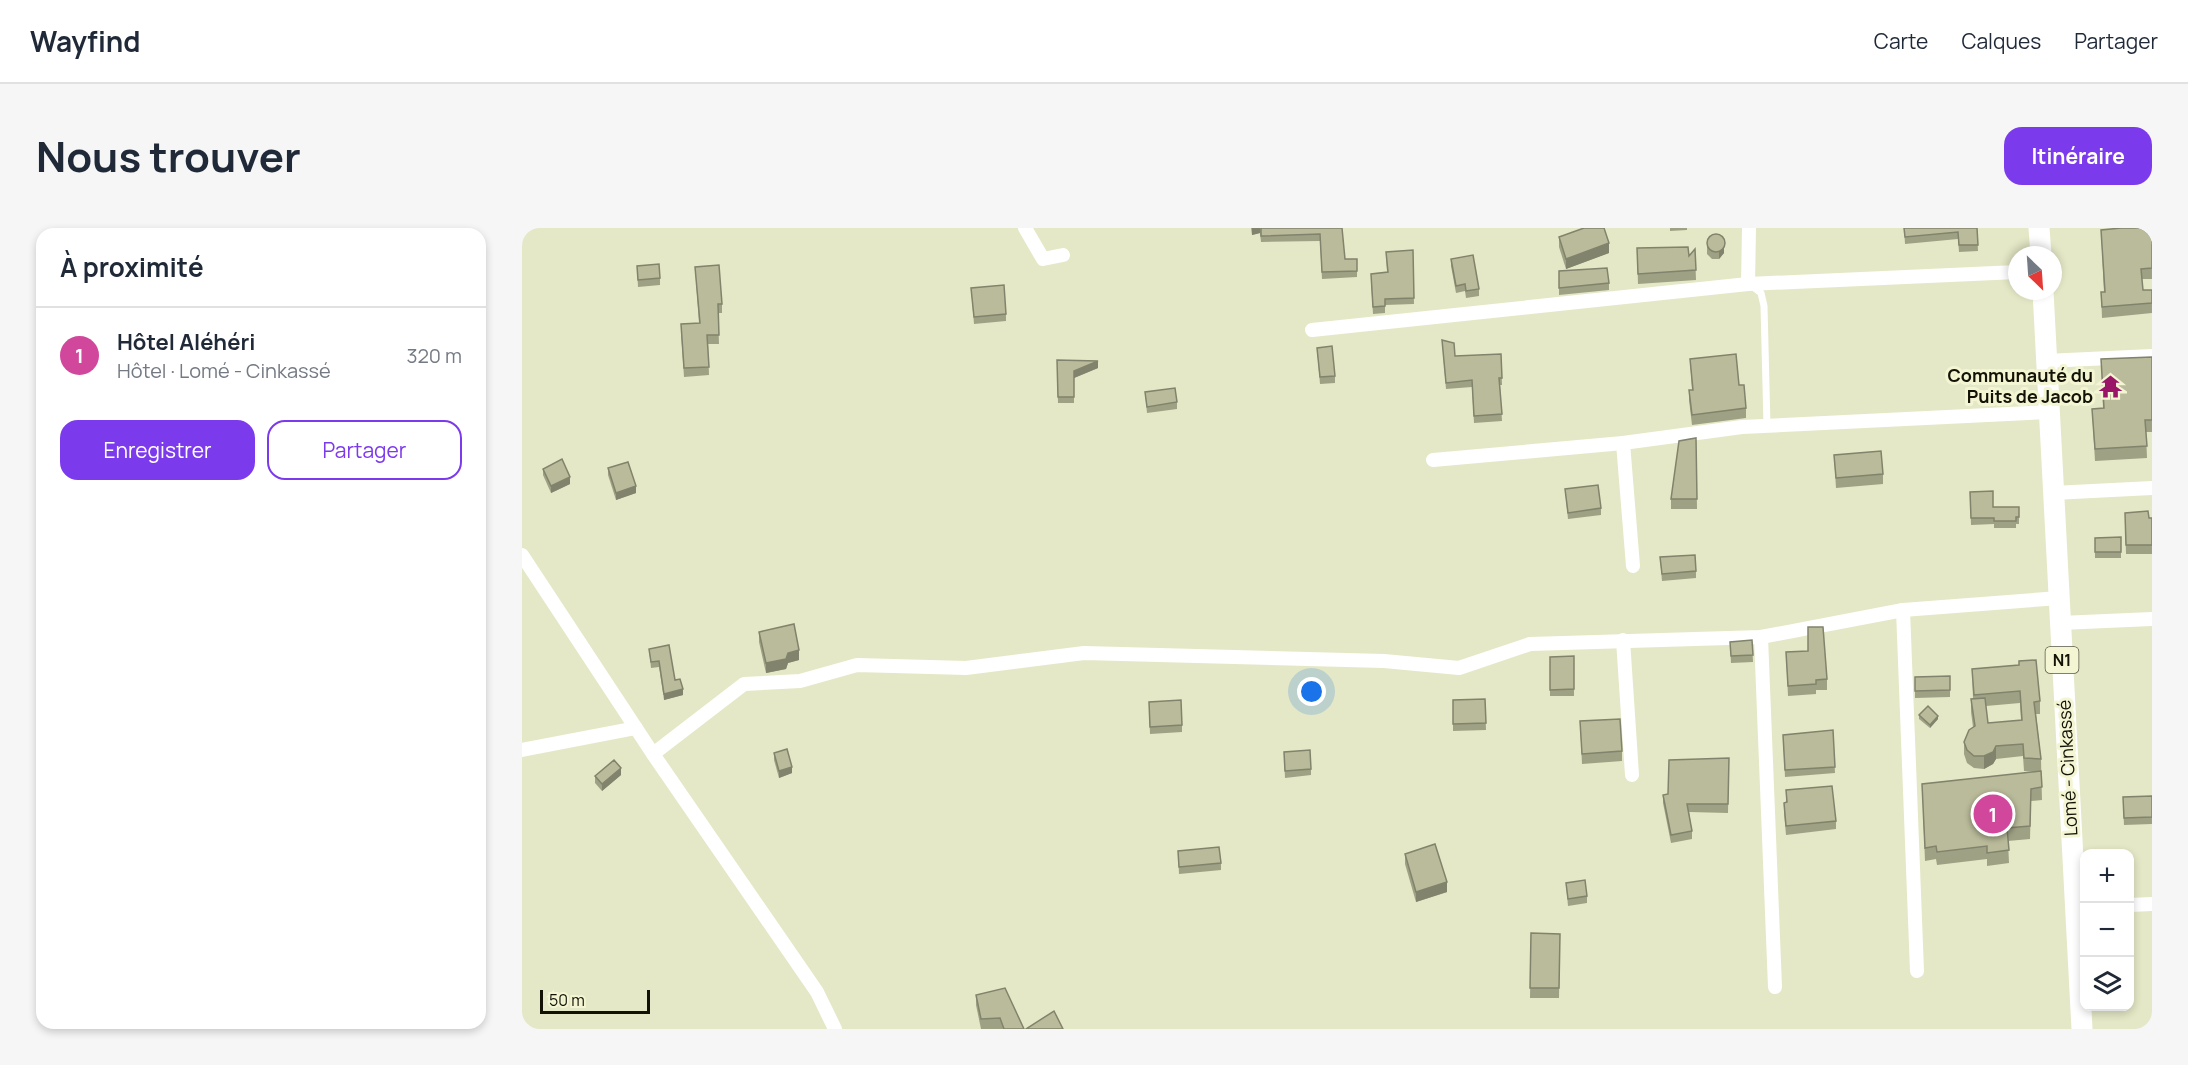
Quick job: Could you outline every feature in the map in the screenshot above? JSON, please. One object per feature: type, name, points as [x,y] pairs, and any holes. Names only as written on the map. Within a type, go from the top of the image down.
[{"type":"highway","points":[[2039,228],[2040,246]]},
{"type":"highway","name":"Lomé - Cinkassé","points":[[2043,300],[2059,598],[2080,909]]},
{"type":"highway","name":"Lomé - Cinkassé","points":[[2081,957],[2082,1029]]},
{"type":"street","points":[[1025,228],[1043,259],[1063,255]]},
{"type":"street","points":[[1748,284],[1749,228]]},
{"type":"street","points":[[1312,330],[1748,284],[2008,272]]},
{"type":"street","points":[[2046,361],[2152,356]]},
{"type":"street","points":[[1434,460],[1623,442],[1742,427],[2049,412]]},
{"type":"street","points":[[1623,442],[1633,566]]},
{"type":"street","points":[[2054,493],[2152,488]]},
{"type":"street","points":[[522,555],[636,729],[817,992],[835,1029]]},
{"type":"street","points":[[653,754],[744,684],[800,681],[857,665],[966,668],[1084,652],[1384,661],[1459,668],[1530,644],[1761,636],[1903,610],[2059,598]]},
{"type":"street","points":[[1903,610],[1917,971]]},
{"type":"street","points":[[2061,622],[2152,619]]},
{"type":"street","points":[[1761,636],[1775,987]]},
{"type":"street","points":[[1623,640],[1632,775]]},
{"type":"street","points":[[522,750],[636,729]]},
{"type":"street","points":[[2134,905],[2152,904]]},
{"type":"lane","points":[[1748,284],[1761,293],[1764,306],[1767,426]]},
{"type":"building","points":[[1261,228],[1342,228],[1345,259],[1357,259],[1357,271],[1322,272],[1320,234],[1261,236]]},
{"type":"building","points":[[1584,228],[1604,228],[1609,243],[1566,259],[1559,237]]},
{"type":"building","points":[[1904,228],[1977,228],[1978,245],[1959,245],[1958,232],[1905,237]]},
{"type":"building","points":[[2152,228],[2152,268],[2141,269],[2143,290],[2152,290],[2152,303],[2102,307],[2101,292],[2105,292],[2101,230]]},
{"type":"building","points":[[1716,234],[1722,237],[1725,243],[1722,249],[1716,252],[1710,249],[1707,243],[1710,237]]},
{"type":"building","points":[[1688,247],[1689,256],[1695,249],[1696,270],[1638,274],[1637,248]]},
{"type":"building","points":[[1413,250],[1414,298],[1385,299],[1385,306],[1373,307],[1371,274],[1388,272],[1386,252]]},
{"type":"building","points":[[1473,255],[1479,289],[1466,291],[1465,284],[1456,286],[1451,259]]},
{"type":"building","points":[[659,264],[660,278],[638,280],[637,266]]},
{"type":"building","points":[[719,265],[722,304],[718,304],[719,335],[707,335],[709,367],[684,368],[681,324],[700,323],[695,267]]},
{"type":"building","points":[[1607,268],[1609,283],[1559,288],[1559,271]]},
{"type":"building","points":[[1004,285],[1006,314],[974,317],[971,288]]},
{"type":"building","points":[[1442,340],[1454,343],[1455,356],[1501,354],[1502,378],[1499,378],[1502,414],[1474,416],[1472,380],[1446,383]]},
{"type":"building","points":[[1332,346],[1335,376],[1320,377],[1317,348]]},
{"type":"building","points":[[1736,354],[1739,385],[1744,385],[1746,408],[1692,415],[1689,390],[1693,390],[1690,359]]},
{"type":"building","points":[[2152,357],[2152,420],[2145,420],[2147,446],[2095,449],[2092,409],[2104,408],[2101,359]]},
{"type":"building","points":[[1057,360],[1098,361],[1074,371],[1074,397],[1058,397]]},
{"type":"building","points":[[1175,388],[1177,402],[1147,407],[1145,392]]},
{"type":"building","points":[[1696,438],[1697,499],[1671,499],[1679,441]]},
{"type":"building","points":[[1881,451],[1883,474],[1836,478],[1834,455]]},
{"type":"building","points":[[562,459],[570,477],[551,486],[543,469]]},
{"type":"building","points":[[628,462],[636,486],[616,493],[608,468]]},
{"type":"building","points":[[1598,485],[1601,508],[1568,513],[1565,489]]},
{"type":"building","points":[[1993,491],[1993,507],[2019,507],[2019,517],[2016,517],[2016,521],[1971,518],[1970,492]]},
{"type":"building","points":[[2148,511],[2149,518],[2152,518],[2152,545],[2126,545],[2125,513]]},
{"type":"building","points":[[2121,537],[2121,552],[2095,552],[2095,538]]},
{"type":"building","points":[[1695,555],[1696,571],[1662,574],[1660,557]]},
{"type":"building","points":[[794,624],[799,650],[788,653],[786,659],[766,663],[759,632]]},
{"type":"building","points":[[1808,627],[1823,627],[1827,679],[1816,680],[1816,684],[1788,686],[1786,652],[1808,651]]},
{"type":"building","points":[[1752,640],[1753,655],[1731,656],[1730,642]]},
{"type":"building","points":[[669,645],[675,680],[680,679],[683,689],[664,694],[659,661],[651,662],[649,649]]},
{"type":"building","points":[[1574,656],[1574,689],[1550,690],[1550,657]]},
{"type":"building","points":[[2036,660],[2040,701],[2034,702],[2041,759],[2024,758],[2023,744],[1996,746],[1993,752],[1984,756],[1974,756],[1967,750],[1964,742],[1969,730],[1975,726],[1971,699],[1985,698],[1988,723],[2022,720],[2020,691],[1974,695],[1972,669],[2019,665],[2019,661]]},
{"type":"building","points":[[1950,676],[1950,690],[1915,691],[1915,677]]},
{"type":"building","points":[[1485,699],[1486,723],[1453,724],[1453,700]]},
{"type":"building","points":[[1181,700],[1182,725],[1150,727],[1149,702]]},
{"type":"building","points":[[1928,706],[1938,716],[1930,725],[1919,715]]},
{"type":"building","points":[[1620,719],[1622,751],[1582,754],[1580,721]]},
{"type":"building","points":[[1833,730],[1835,767],[1785,770],[1783,735]]},
{"type":"building","points":[[787,749],[792,767],[779,771],[774,753]]},
{"type":"building","points":[[1310,750],[1311,769],[1285,771],[1284,752]]},
{"type":"building","points":[[1729,758],[1728,804],[1687,804],[1692,831],[1671,835],[1663,795],[1668,794],[1669,760]]},
{"type":"building","points":[[614,760],[621,768],[602,784],[595,776]]},
{"type":"building","points":[[2041,771],[2042,787],[2031,789],[2030,826],[2007,828],[2009,850],[1987,853],[1987,846],[1937,852],[1936,846],[1925,848],[1922,784]]},
{"type":"building","points":[[1832,786],[1836,821],[1786,826],[1784,803],[1787,802],[1786,790]]},
{"type":"building","points":[[2152,796],[2152,817],[2124,818],[2123,797]]},
{"type":"building","points":[[1435,844],[1447,882],[1416,892],[1405,854]]},
{"type":"building","points":[[1219,847],[1221,863],[1179,867],[1178,851]]},
{"type":"building","points":[[1585,880],[1587,896],[1568,899],[1566,883]]},
{"type":"building","points":[[1531,933],[1560,934],[1559,988],[1530,988]]},
{"type":"building","points":[[1005,988],[1024,1029],[1004,1029],[1000,1018],[981,1019],[976,995]]},
{"type":"building","points":[[1054,1011],[1063,1029],[1026,1029]]},
{"type":"place","name":"Communauté du Puits de Jacob","points":[[2111,386]]},
{"type":"place","name":"Hôtel Aléhéri","points":[[1993,814]]}]
